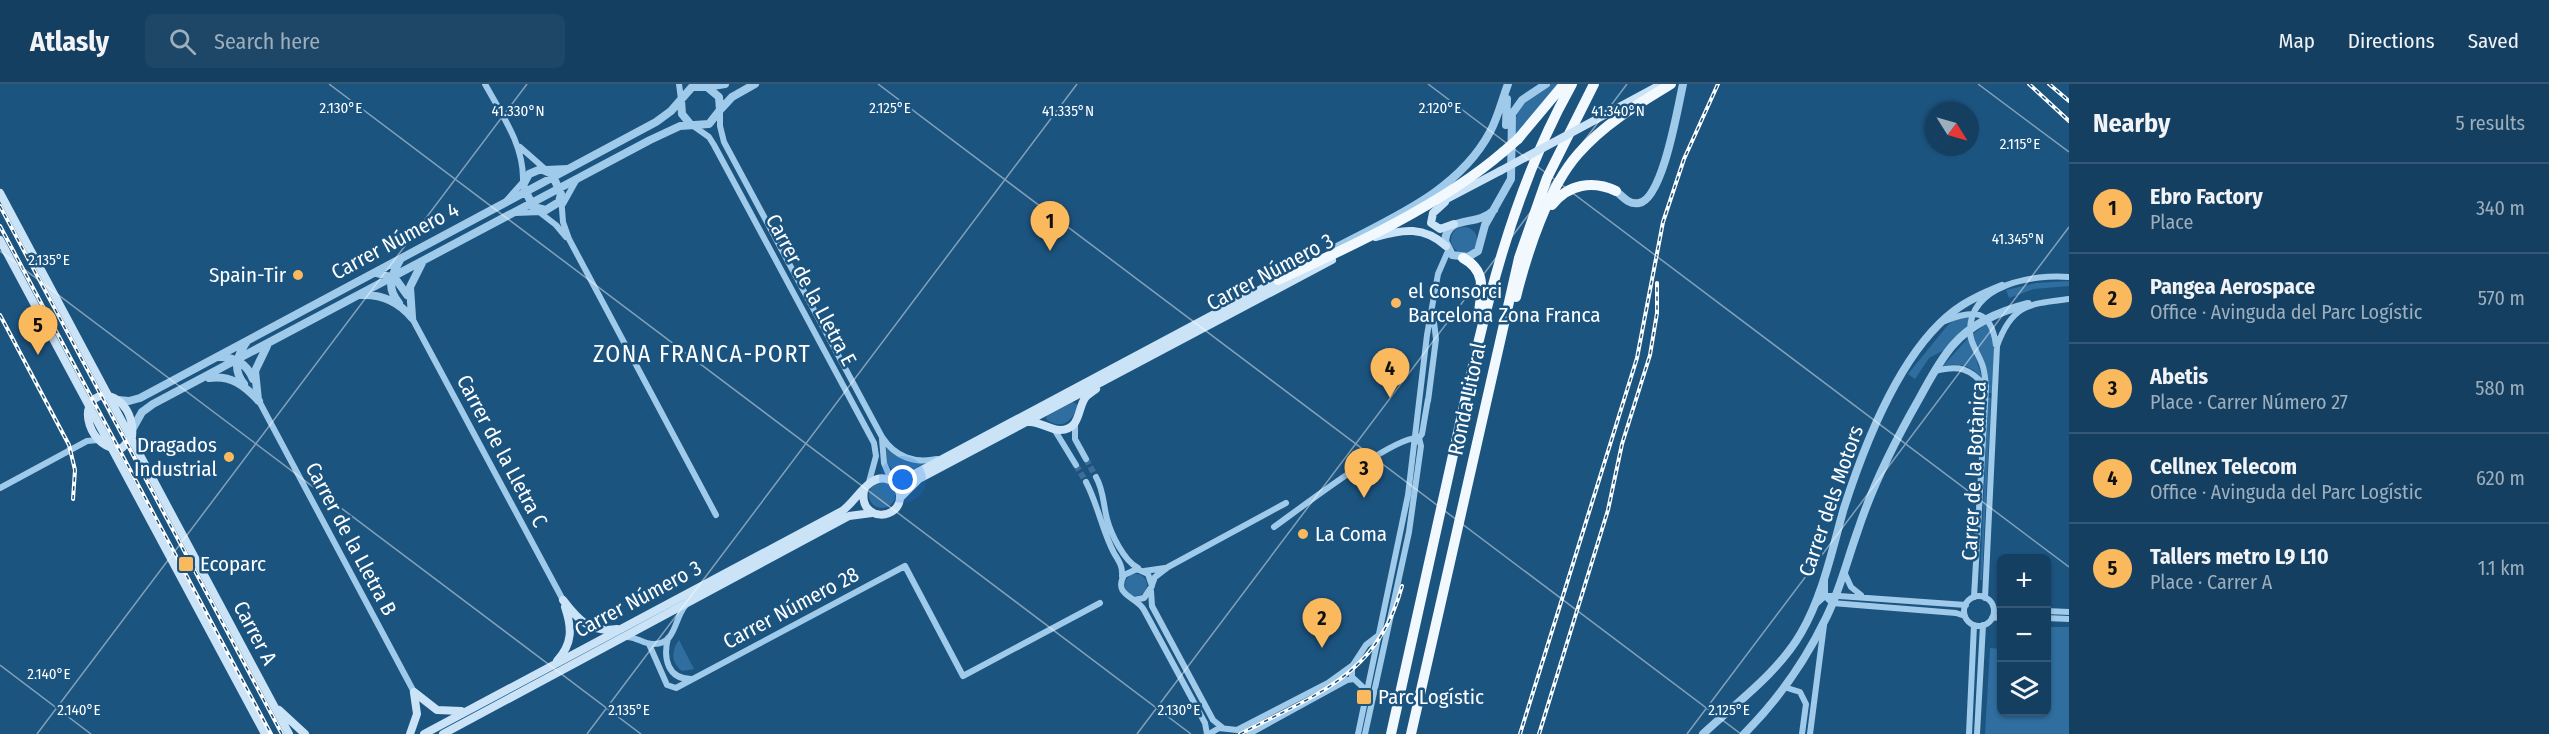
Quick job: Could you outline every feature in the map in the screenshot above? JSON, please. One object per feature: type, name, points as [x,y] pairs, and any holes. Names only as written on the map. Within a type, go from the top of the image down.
[{"type":"highway","points":[[1278,280],[1444,195],[1503,152],[1564,84]]},
{"type":"highway","name":"Ronda Litoral","points":[[1391,734],[1471,373],[1500,254],[1516,204],[1547,131],[1572,84]]},
{"type":"highway","name":"Ronda Litoral","points":[[1411,734],[1509,298],[1525,239],[1551,169],[1594,84]]},
{"type":"highway","points":[[1478,440],[1485,421],[1517,291],[1539,229],[1560,181],[1577,155],[1631,109],[1671,84]]},
{"type":"highway","points":[[1539,229],[1551,206],[1569,191],[1589,184],[1616,191]]},
{"type":"highway","points":[[1461,258],[1477,268],[1481,280],[1471,373]]},
{"type":"main road","name":"Carrer Número 3","points":[[900,498],[914,482],[1663,84]]},
{"type":"main road","points":[[0,193],[131,439]]},
{"type":"main road","points":[[1451,197],[1433,213],[1430,220],[1434,227],[1440,229],[1454,224]]},
{"type":"main road","points":[[1376,237],[1403,230],[1415,230],[1432,235],[1447,249]]},
{"type":"main road","points":[[0,240],[112,448]]},
{"type":"main road","name":"Carrer Número 3","points":[[891,480],[906,477],[944,458],[1278,280]]},
{"type":"main road","points":[[1024,423],[1036,422],[1053,429],[1064,429],[1075,423],[1086,397],[1107,378]]},
{"type":"main road","points":[[108,395],[118,400],[130,414],[133,428],[131,439],[122,448],[112,448],[98,440],[90,428],[89,407],[96,396],[108,395]]},
{"type":"main road","name":"Carrer A","points":[[131,439],[289,734]]},
{"type":"main road","name":"Carrer A","points":[[112,448],[265,734]]},
{"type":"main road","points":[[883,478],[891,480],[897,487],[900,498],[897,506],[884,515],[872,513],[864,503],[864,490],[869,482],[883,478]]},
{"type":"main road","name":"Carrer Número 3","points":[[443,734],[842,511],[864,490]]},
{"type":"main road","name":"Carrer Número 3","points":[[424,734],[554,664],[691,601],[849,516],[872,513]]},
{"type":"main road","points":[[563,600],[589,627],[622,633]]},
{"type":"main road","points":[[554,664],[565,651],[571,634],[563,600]]},
{"type":"main road","points":[[414,692],[437,710],[454,712],[471,709]]},
{"type":"main road","points":[[410,734],[417,714],[414,692]]},
{"type":"main road","points":[[273,704],[305,734]]},
{"type":"street","points":[[485,84],[516,141],[531,159],[554,177],[569,239],[716,515]]},
{"type":"street","points":[[679,84],[682,114],[692,125],[709,124],[732,97],[754,84]]},
{"type":"street","points":[[681,99],[692,87],[725,84]]},
{"type":"street","points":[[1509,84],[1505,114],[1514,140]]},
{"type":"street","points":[[1278,280],[1428,198],[1449,182],[1470,161],[1485,140],[1509,84]]},
{"type":"street","points":[[1438,278],[1447,264],[1474,255],[1482,240],[1485,225],[1511,179],[1514,140],[1510,118],[1516,107],[1546,84]]},
{"type":"street","points":[[1616,191],[1629,202],[1636,204],[1643,202],[1653,193],[1660,175],[1683,84]]},
{"type":"street","points":[[705,85],[719,98],[720,110]]},
{"type":"street","name":"Carrer Número 4","points":[[118,400],[129,401],[140,398],[554,177],[662,119],[681,99]]},
{"type":"street","name":"Carrer de la Lletra E","points":[[720,110],[720,126],[724,142],[879,433],[888,446],[904,457],[922,461],[944,458]]},
{"type":"street","name":"Carrer Número 4","points":[[133,428],[138,416],[146,408],[511,214],[537,210],[561,199],[579,177],[672,128],[692,125]]},
{"type":"street","name":"Carrer de la Lletra E","points":[[692,125],[709,137],[714,145],[874,443],[876,456],[869,482]]},
{"type":"street","points":[[516,141],[523,164],[524,193],[537,210],[569,239]]},
{"type":"street","points":[[505,203],[532,171],[571,167]]},
{"type":"street","points":[[537,210],[561,199]]},
{"type":"street","points":[[1358,734],[1408,495],[1417,438],[1428,329],[1438,278],[1447,249],[1445,236],[1454,224],[1485,218],[1494,210]]},
{"type":"street","points":[[1469,222],[1478,229],[1482,240]]},
{"type":"street","points":[[1447,249],[1461,258]]},
{"type":"street","points":[[400,258],[392,277],[392,292],[407,307]]},
{"type":"street","points":[[407,307],[411,282],[424,260]]},
{"type":"street","points":[[374,273],[392,277],[405,288],[407,307],[412,318]]},
{"type":"street","name":"Carrer dels Motors","points":[[1703,734],[1788,653],[1815,605],[1867,441],[1923,343],[1941,322],[1965,303],[2002,286],[2066,276]]},
{"type":"street","points":[[1969,331],[1973,313],[1984,298],[2002,286]]},
{"type":"street","points":[[356,297],[379,296],[407,307]]},
{"type":"street","name":"Carrer dels Motors","points":[[1744,734],[1784,687],[1825,621],[1845,574],[1863,516],[1890,451],[1935,371],[1953,345],[1986,320],[2028,304],[2069,300]]},
{"type":"street","name":"Carrer de la Botànica","points":[[1996,346],[2006,324],[2028,304]]},
{"type":"street","points":[[1365,734],[1409,532],[1416,488],[1436,332],[1432,311]]},
{"type":"street","points":[[1941,322],[1966,312],[1986,320]]},
{"type":"street","name":"Carrer de la Lletra C","points":[[412,318],[563,600]]},
{"type":"street","name":"Carrer de la Botànica","points":[[1985,598],[1996,346],[1994,332],[1986,320]]},
{"type":"street","points":[[1428,329],[1434,333],[1432,367]]},
{"type":"street","name":"Carrer de la Botànica","points":[[1969,331],[1982,364],[1986,387],[1974,597]]},
{"type":"street","points":[[249,339],[237,360],[237,374],[259,401]]},
{"type":"street","points":[[255,383],[258,361],[269,344]]},
{"type":"street","points":[[215,357],[237,360],[248,369],[255,383],[259,401]]},
{"type":"street","name":"Carrer de la Botànica","points":[[1935,371],[1963,367],[1974,373],[1986,387]]},
{"type":"street","points":[[202,379],[222,377],[247,388]]},
{"type":"street","points":[[1274,527],[1330,486],[1406,440],[1417,438],[1423,430],[1428,399]]},
{"type":"street","name":"Carrer de la Lletra B","points":[[259,401],[414,692]]},
{"type":"street","points":[[1075,423],[1076,439],[1086,459]]},
{"type":"street","points":[[1053,429],[1076,465]]},
{"type":"street","name":"Carrer de la Lletra E","points":[[879,433],[884,463],[891,480]]},
{"type":"street","points":[[1416,488],[1421,446],[1417,438]]},
{"type":"street","points":[[0,488],[87,441],[98,440]]},
{"type":"street","points":[[1096,477],[1103,492],[1109,524],[1129,562],[1150,577],[1152,606],[1212,718],[1229,731]]},
{"type":"street","points":[[1086,482],[1094,499],[1101,527],[1122,567],[1123,592],[1144,610],[1205,723],[1208,734],[1243,728],[1316,690],[1353,665]]},
{"type":"street","points":[[1134,600],[1144,598],[1155,578],[1168,567],[1286,503]]},
{"type":"street","name":"Carrer Número 28","points":[[649,644],[670,688],[676,688],[905,566],[963,676],[1100,603]]},
{"type":"street","points":[[1122,579],[1127,571],[1168,567]]},
{"type":"street","points":[[1815,605],[1825,596],[1826,573]]},
{"type":"street","points":[[1845,574],[1851,587],[1865,597]]},
{"type":"street","points":[[1825,596],[1834,600],[1956,613],[1965,616],[1974,625],[1983,625],[1992,618],[1997,617]]},
{"type":"street","points":[[1834,600],[1865,597],[1966,605]]},
{"type":"street","points":[[1965,616],[1966,605],[1974,597],[1985,598],[1998,608]]},
{"type":"street","points":[[622,633],[649,644],[659,644],[674,631],[680,612],[691,601]]},
{"type":"street","points":[[1992,618],[1993,606]]},
{"type":"street","points":[[2051,611],[2069,612]]},
{"type":"street","points":[[2051,618],[2069,619]]},
{"type":"street","points":[[1810,734],[1825,621]]},
{"type":"street","points":[[1969,734],[1974,625]]},
{"type":"street","points":[[1977,734],[1983,625]]},
{"type":"street","points":[[1367,691],[1354,679],[1350,670],[1366,645],[1380,633]]},
{"type":"street","points":[[668,638],[666,656],[670,670],[682,678],[693,679]]},
{"type":"street","points":[[1249,734],[1347,680],[1354,679]]},
{"type":"street","points":[[1784,687],[1796,689],[1806,701],[1802,734]]},
{"type":"shaded area","points":[[1551,84],[1560,84],[1514,138],[1516,117],[1523,105]]},
{"type":"shaded area","points":[[1464,227],[1473,231],[1477,240],[1473,249],[1464,253],[1455,249],[1451,240],[1455,231]]},
{"type":"shaded area","points":[[2069,281],[2069,286],[2034,289],[2009,298],[2006,290],[2036,283]]},
{"type":"shaded area","points":[[1970,315],[1969,329],[1950,347],[1929,358],[1915,379],[1908,374],[1947,326],[1953,321]]},
{"type":"shaded area","points":[[1987,323],[1994,341],[1992,393],[1989,393],[1973,334]]},
{"type":"shaded area","points":[[1969,337],[1983,380],[1965,366],[1943,366]]},
{"type":"shaded area","points":[[1988,398],[1991,398],[1982,580],[1980,580]]},
{"type":"shaded area","points":[[1073,402],[1078,405],[1070,420],[1057,424],[1046,419],[1047,415]]},
{"type":"shaded area","points":[[886,448],[924,464],[908,472],[895,472],[887,463]]},
{"type":"shaded area","points":[[882,482],[891,486],[895,495],[891,504],[882,508],[873,504],[869,495],[873,486]]},
{"type":"shaded area","points":[[1136,574],[1144,577],[1147,585],[1144,593],[1136,596],[1128,593],[1125,585],[1128,577]]},
{"type":"shaded area","points":[[2051,627],[2069,627],[2069,734],[1985,734],[1990,648],[1997,649],[1997,716],[2051,716]]},
{"type":"shaded area","points":[[679,640],[694,669],[682,671],[674,661],[675,648]]},
{"type":"tunnel","points":[[1086,459],[1096,477]]},
{"type":"tunnel","points":[[1076,465],[1086,482]]},
{"type":"railway","points":[[1520,734],[1637,358],[1663,222],[1684,159],[1718,84]]},
{"type":"railway","points":[[2029,84],[2069,121]]},
{"type":"railway","points":[[2049,84],[2069,101]]},
{"type":"railway","points":[[0,206],[282,734]]},
{"type":"railway","points":[[0,226],[271,734]]},
{"type":"railway","points":[[1539,734],[1608,510],[1622,444],[1650,355],[1657,313],[1657,283]]},
{"type":"railway","points":[[0,315],[69,445],[75,470],[73,499]]},
{"type":"railway","points":[[1240,734],[1318,693],[1340,679],[1360,662],[1377,641],[1391,617],[1402,586]]},
{"type":"place","name":"Ebro Factory","points":[[1050,251]]},
{"type":"place","name":"Spain-Tir","points":[[298,275]]},
{"type":"place","name":"el Consorci Barcelona Zona Franca","points":[[1396,303]]},
{"type":"place","name":"Tallers metro L9 L10","points":[[38,355]]},
{"type":"place","name":"Cellnex Telecom","points":[[1390,398]]},
{"type":"place","name":"Dragados Industrial","points":[[229,457]]},
{"type":"place","name":"Abetis","points":[[1364,498]]},
{"type":"place","name":"La Coma","points":[[1303,534]]},
{"type":"place","name":"Ecoparc","points":[[186,564]]},
{"type":"place","name":"Pangea Aerospace","points":[[1322,648]]},
{"type":"place","name":"Parc Logístic","points":[[1364,697]]},
{"type":"district","name":"ZONA FRANCA-PORT","points":[[702,354]]}]
